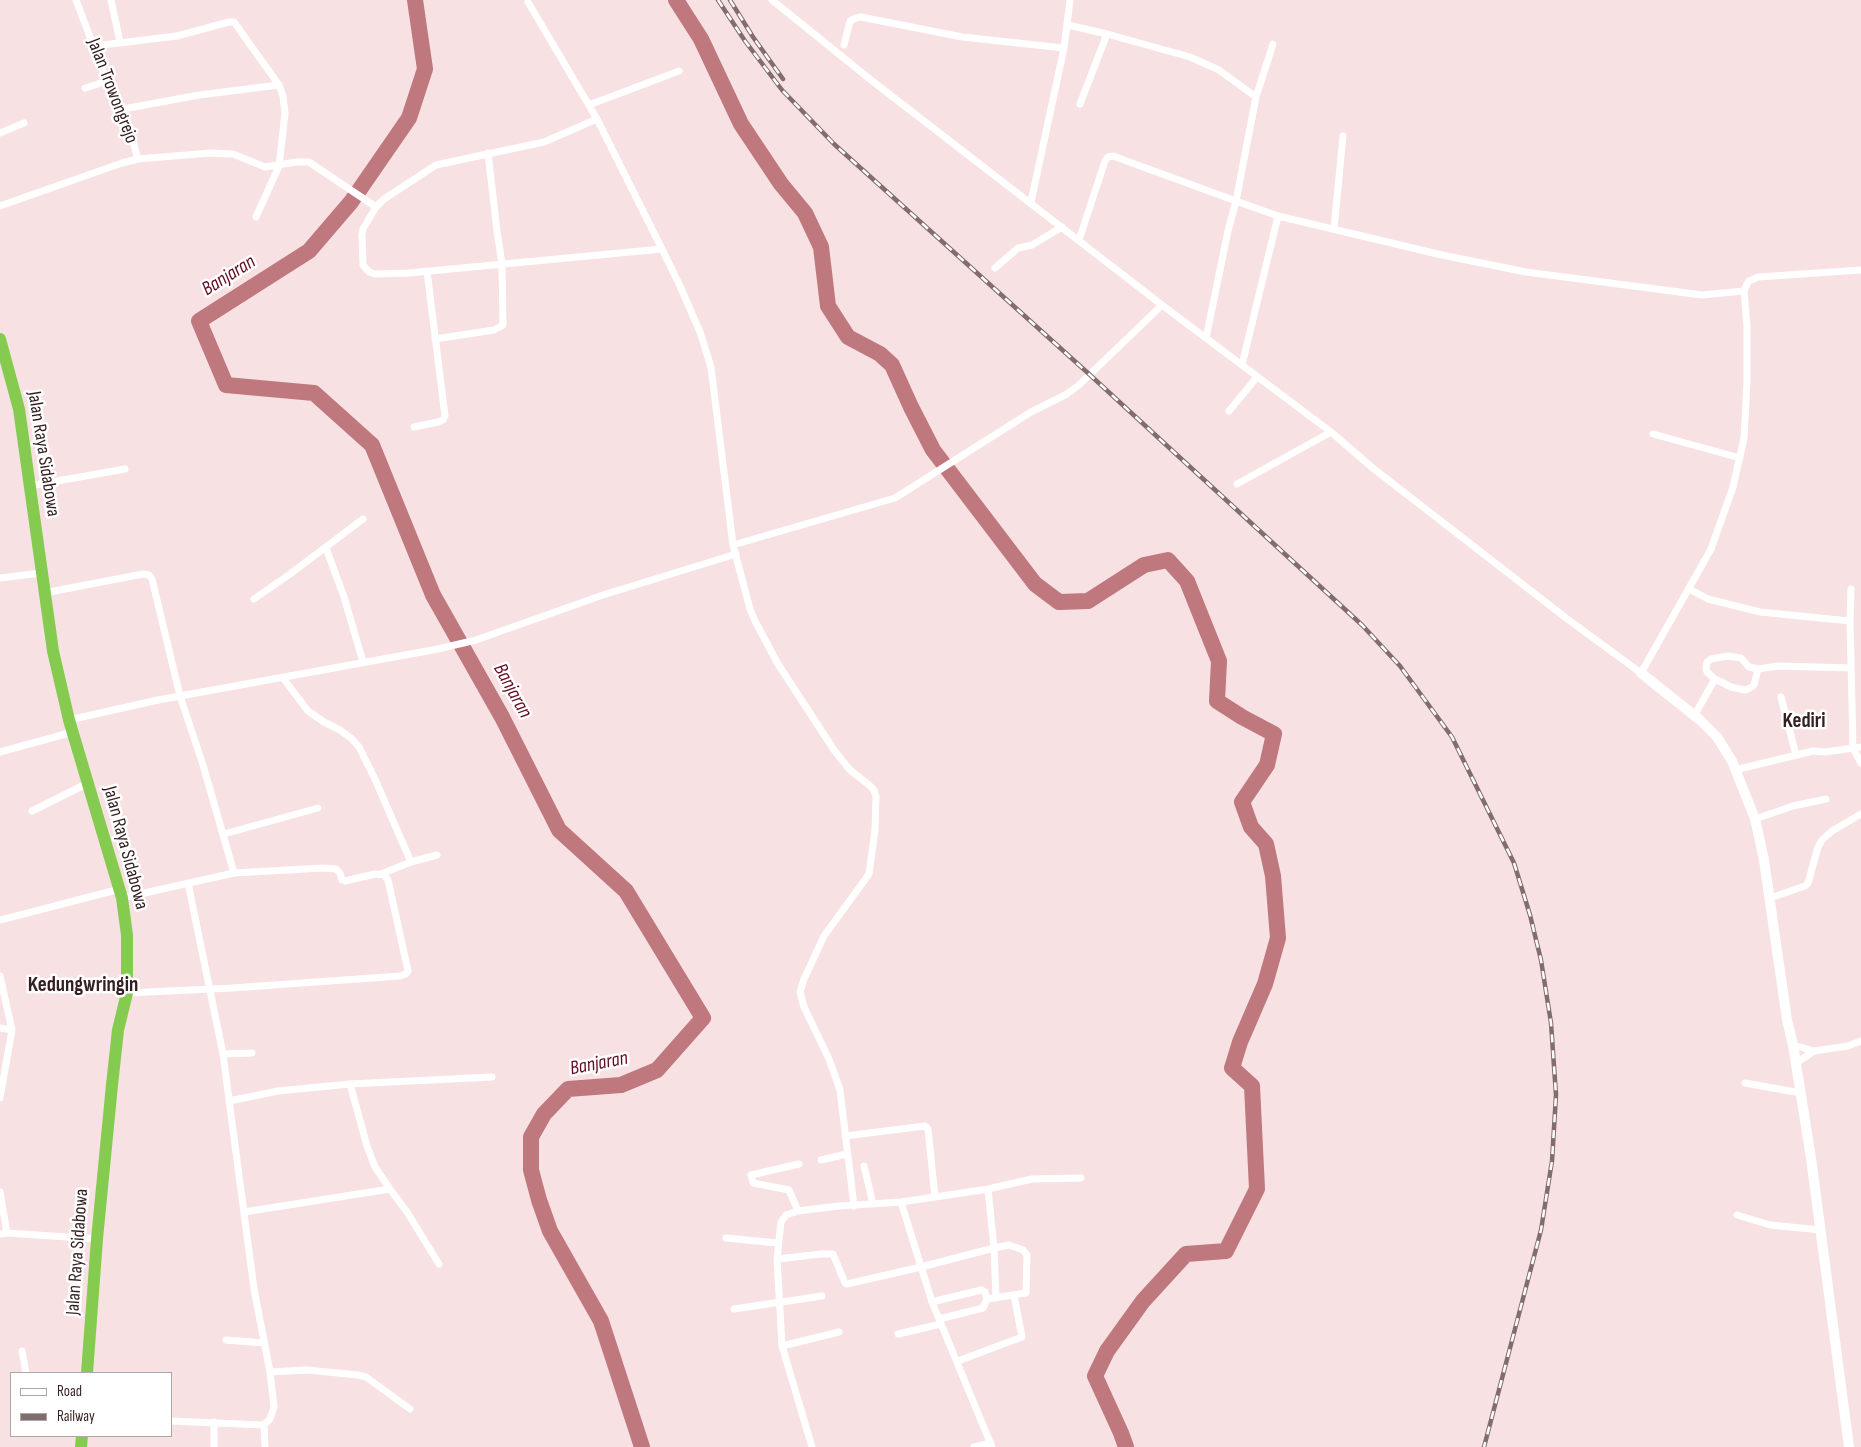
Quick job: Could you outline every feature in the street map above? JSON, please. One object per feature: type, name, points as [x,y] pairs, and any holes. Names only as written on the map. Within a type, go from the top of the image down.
[{"type":"highway","name":"Jalan Raya Sidabowa","points":[[0,340],[10,371],[19,410],[53,651],[71,726],[121,894],[127,935],[127,993],[118,1030],[96,1239],[86,1372]]},
{"type":"street","name":"Jalan Trowongrejo","points":[[0,206],[122,162],[138,159],[129,127],[118,110],[76,0]]},
{"type":"street","points":[[111,0],[120,42]]},
{"type":"street","points":[[772,0],[879,86],[1162,305],[1331,432],[1374,469],[1490,559],[1641,673],[1694,716],[1721,743],[1736,770],[1754,819],[1770,898],[1787,1020],[1801,1093],[1821,1230],[1849,1447]]},
{"type":"street","points":[[1031,202],[1064,48],[1070,0]]},
{"type":"street","points":[[528,2],[597,119],[680,286],[700,332],[711,367],[734,545],[750,609],[755,621],[778,664],[834,750],[850,770],[874,790],[876,797],[875,830],[869,874],[824,936],[800,992],[804,1008],[840,1090],[854,1206]]},
{"type":"street","points":[[844,45],[850,21],[861,17],[962,37],[1064,48]]},
{"type":"street","points":[[94,46],[177,36],[234,22],[279,85],[283,96],[285,113],[279,166],[256,217]]},
{"type":"street","points":[[1068,25],[1190,57],[1218,70],[1256,97]]},
{"type":"street","points":[[1080,104],[1107,34]]},
{"type":"street","points":[[1206,338],[1236,201],[1256,97],[1273,44]]},
{"type":"street","points":[[589,104],[679,71]]},
{"type":"street","points":[[85,88],[107,81]]},
{"type":"street","points":[[118,110],[194,96],[279,85]]},
{"type":"street","points":[[597,119],[544,142],[436,165],[372,205],[362,235],[362,261],[365,268],[375,274],[427,271],[662,249]]},
{"type":"street","points":[[0,133],[24,123]]},
{"type":"street","points":[[1334,229],[1343,136]]},
{"type":"street","points":[[138,159],[196,153],[233,154],[266,167],[309,162],[372,205]]},
{"type":"street","points":[[435,339],[494,330],[502,327],[504,320],[502,264],[488,153]]},
{"type":"street","points":[[1079,240],[1105,161],[1108,157],[1113,156],[1278,216],[1442,255],[1526,272],[1702,295],[1744,291]]},
{"type":"street","points":[[1242,365],[1278,216]]},
{"type":"street","points":[[995,268],[1018,248],[1032,245],[1062,227]]},
{"type":"street","points":[[1641,673],[1711,549],[1729,502],[1744,438],[1747,326],[1744,291],[1750,281],[1758,277],[1861,270]]},
{"type":"street","points":[[414,427],[438,422],[443,420],[445,416],[427,271]]},
{"type":"street","points":[[734,545],[887,501],[1031,412],[1073,389],[1162,305]]},
{"type":"street","points":[[1229,410],[1258,377]]},
{"type":"street","points":[[1237,484],[1331,432]]},
{"type":"street","points":[[1653,434],[1740,458]]},
{"type":"street","points":[[29,486],[125,469]]},
{"type":"street","points":[[254,599],[363,519]]},
{"type":"street","points":[[326,548],[344,597],[363,662]]},
{"type":"street","points":[[0,752],[71,726],[180,696],[438,649],[476,640],[603,595],[736,554]]},
{"type":"street","points":[[0,578],[41,573]]},
{"type":"street","points":[[44,593],[136,575],[149,576],[152,579],[180,696],[224,834],[234,873]]},
{"type":"street","points":[[1689,589],[1708,599],[1760,612],[1850,622]]},
{"type":"street","points":[[1851,589],[1852,748],[1861,763]]},
{"type":"street","points":[[1758,669],[1754,685],[1744,690],[1731,687],[1715,679],[1707,672],[1706,668],[1707,662],[1711,659],[1728,656],[1741,658],[1749,667],[1758,669],[1778,666],[1851,668]]},
{"type":"street","points":[[283,678],[308,712],[340,730],[359,747],[411,862]]},
{"type":"street","points":[[1694,716],[1715,679]]},
{"type":"street","points":[[1781,698],[1796,755]]},
{"type":"street","points":[[1736,770],[1796,755],[1861,747]]},
{"type":"street","points":[[32,811],[88,783]]},
{"type":"street","points":[[1754,819],[1793,806],[1826,799]]},
{"type":"street","points":[[224,834],[318,808]]},
{"type":"street","points":[[1770,898],[1805,886],[1808,883],[1822,840],[1832,831],[1861,814]]},
{"type":"street","points":[[0,920],[121,894],[234,873],[323,868],[336,869],[340,873],[341,879],[345,881],[381,874],[437,854]]},
{"type":"street","points":[[127,993],[241,987],[406,974],[408,967],[388,880],[386,876],[381,874]]},
{"type":"street","points":[[188,883],[223,1054],[254,1288],[270,1372],[274,1407],[270,1419],[264,1425],[265,1447]]},
{"type":"street","points":[[0,976],[12,1030],[0,1098]]},
{"type":"street","points":[[0,1028],[12,1030]]},
{"type":"street","points":[[1793,1045],[1814,1051],[1848,1046],[1861,1041]]},
{"type":"street","points":[[1796,1063],[1814,1051]]},
{"type":"street","points":[[223,1054],[252,1053]]},
{"type":"street","points":[[229,1101],[278,1092],[350,1084],[492,1077]]},
{"type":"street","points":[[350,1084],[367,1146],[375,1167],[407,1212],[439,1264]]},
{"type":"street","points":[[1745,1084],[1801,1093]]},
{"type":"street","points":[[845,1136],[925,1126],[928,1129],[935,1197]]},
{"type":"street","points":[[821,1160],[848,1154]]},
{"type":"street","points":[[798,1211],[789,1190],[753,1183],[751,1174],[799,1164]]},
{"type":"street","points":[[864,1166],[873,1204]]},
{"type":"street","points":[[812,1447],[782,1346],[777,1259],[781,1222],[786,1215],[798,1211],[839,1206],[901,1202],[988,1189],[1032,1179],[1081,1178]]},
{"type":"street","points":[[988,1189],[994,1248],[996,1298]]},
{"type":"street","points":[[244,1212],[390,1190]]},
{"type":"street","points":[[0,1192],[3,1234],[96,1239]]},
{"type":"street","points":[[901,1202],[932,1302],[991,1445],[974,1447]]},
{"type":"street","points":[[1737,1215],[1761,1223],[1821,1230]]},
{"type":"street","points":[[726,1238],[778,1243]]},
{"type":"street","points":[[777,1259],[813,1254],[833,1254],[847,1284],[1009,1245],[1023,1250],[1027,1256],[1026,1291],[1014,1296],[987,1299]]},
{"type":"street","points":[[898,1334],[984,1308],[987,1299],[984,1290],[981,1290],[932,1302]]},
{"type":"street","points":[[734,1309],[822,1296]]},
{"type":"street","points":[[958,1362],[1020,1339],[1022,1336],[1014,1296]]},
{"type":"street","points":[[782,1346],[839,1332]]},
{"type":"street","points":[[226,1340],[264,1343]]},
{"type":"street","points":[[22,1351],[26,1372]]},
{"type":"street","points":[[270,1372],[307,1370],[358,1375],[366,1378],[410,1409]]},
{"type":"street","points":[[172,1421],[264,1425]]},
{"type":"street","points":[[214,1422],[214,1447]]},
{"type":"waterway","name":"Banjaran","points":[[415,0],[425,69],[409,118],[351,202],[309,251],[199,321],[226,385],[314,393],[372,445],[433,595],[502,717],[559,830],[626,891],[703,1018],[657,1070],[621,1085],[568,1089],[544,1114],[531,1137],[531,1170],[550,1231],[601,1321],[642,1447]]},
{"type":"waterway","points":[[676,0],[701,39],[741,124],[781,184],[805,213],[821,247],[828,306],[848,337],[880,354],[892,365],[933,450],[1035,584],[1059,602],[1088,601],[1144,565],[1168,560],[1187,581],[1219,661],[1217,701],[1274,734],[1267,765],[1242,802],[1251,827],[1266,844],[1273,876],[1278,938],[1265,984],[1240,1042],[1232,1068],[1252,1086],[1257,1189],[1226,1251],[1186,1254],[1143,1301],[1107,1351],[1095,1376],[1126,1447]]},
{"type":"railway","points":[[718,0],[745,41],[782,90],[834,144],[1089,374],[1362,625],[1400,666],[1452,737],[1514,863],[1530,915],[1541,960],[1551,1023],[1556,1095],[1552,1161],[1541,1230],[1484,1447]]},
{"type":"railway","points":[[730,0],[753,37],[783,79]]},
{"type":"district","name":"Kediri","points":[[1804,722]]},
{"type":"district","name":"Kedungwringin","points":[[83,986]]}]
